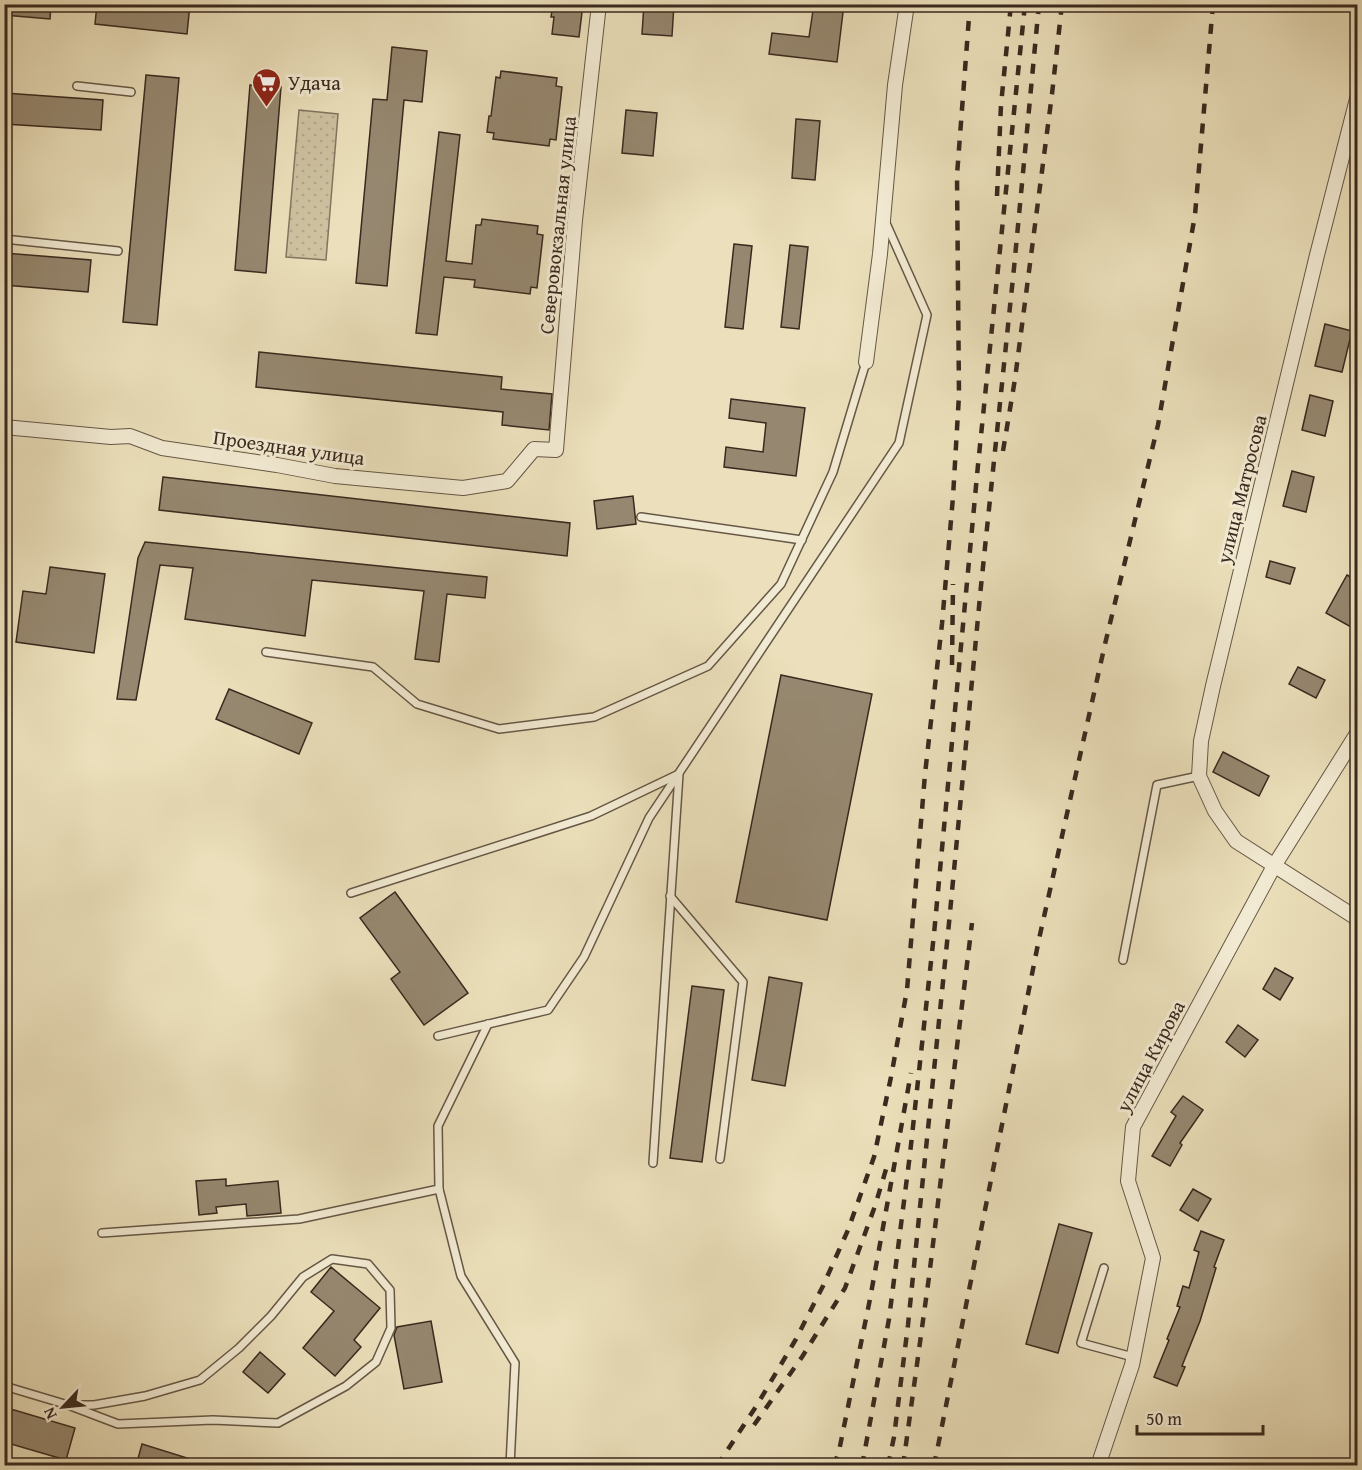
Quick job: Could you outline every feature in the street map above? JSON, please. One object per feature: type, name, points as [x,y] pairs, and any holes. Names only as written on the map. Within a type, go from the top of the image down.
[{"type":"street","name":"Северовокзальная улица","points":[[556,450],[575,220],[599,4]]},
{"type":"street","points":[[866,362],[895,85],[907,4]]},
{"type":"street","name":"улица Матросова","points":[[1358,95],[1213,686],[1202,741],[1200,776],[1215,811],[1236,840],[1358,919]]},
{"type":"street","name":"Проездная улица","points":[[4,427],[111,437],[130,436],[162,448],[335,476],[463,488],[507,481],[534,449],[556,450]]},
{"type":"street","name":"улица Кирова","points":[[1098,1466],[1133,1357],[1153,1258],[1128,1181],[1133,1127],[1274,866],[1358,732]]},
{"type":"lane","points":[[77,86],[131,92]]},
{"type":"lane","points":[[438,1036],[548,1010],[584,957],[649,818],[899,443],[927,315],[883,216]]},
{"type":"lane","points":[[4,239],[118,251]]},
{"type":"lane","points":[[266,652],[373,667],[417,704],[499,729],[594,717],[708,666],[781,584],[833,472],[866,362]]},
{"type":"lane","points":[[641,518],[802,540]]},
{"type":"lane","points":[[351,893],[591,816],[679,774]]},
{"type":"lane","points":[[653,1163],[679,774]]},
{"type":"lane","points":[[1123,960],[1157,784],[1200,776]]},
{"type":"lane","points":[[670,896],[743,982],[720,1159]]},
{"type":"lane","points":[[488,1024],[438,1126],[439,1189],[461,1276],[515,1362],[510,1466]]},
{"type":"lane","points":[[102,1233],[299,1219],[439,1189]]},
{"type":"lane","points":[[4,1385],[118,1424],[213,1420],[278,1424],[346,1386],[376,1362],[391,1328],[390,1290],[368,1264],[332,1259],[303,1277],[271,1316],[239,1348],[201,1380],[146,1396],[94,1405],[68,1406]]},
{"type":"lane","points":[[1104,1268],[1081,1343],[1133,1357]]},
{"type":"shaded area","points":[[299,110],[338,114],[326,260],[286,257]]},
{"type":"building","points":[[4,4],[51,4],[50,19],[4,15]]},
{"type":"building","points":[[97,4],[190,4],[187,34],[95,24]]},
{"type":"building","points":[[553,4],[583,4],[579,37],[552,34]]},
{"type":"building","points":[[644,4],[674,4],[672,36],[642,34]]},
{"type":"building","points":[[814,4],[844,4],[837,62],[769,54],[772,33],[809,37]]},
{"type":"building","points":[[392,47],[427,51],[422,102],[404,100],[387,286],[356,283],[373,99],[387,100]]},
{"type":"building","points":[[501,71],[557,78],[556,86],[562,87],[556,140],[550,139],[549,146],[493,139],[494,133],[487,132],[496,77],[500,78]]},
{"type":"building","points":[[146,75],[179,78],[157,325],[123,322]]},
{"type":"building","points":[[250,85],[281,87],[266,273],[235,270]]},
{"type":"building","points":[[4,93],[103,100],[101,130],[4,124]]},
{"type":"building","points":[[626,110],[657,113],[653,156],[622,153]]},
{"type":"building","points":[[796,119],[820,121],[815,180],[792,178]]},
{"type":"building","points":[[439,132],[460,135],[446,261],[472,264],[476,225],[481,225],[482,219],[538,226],[537,234],[543,235],[537,288],[531,287],[530,294],[474,287],[475,280],[444,277],[437,335],[416,333]]},
{"type":"building","points":[[734,244],[752,246],[743,329],[725,327]]},
{"type":"building","points":[[790,245],[808,247],[799,329],[781,327]]},
{"type":"building","points":[[4,253],[91,260],[88,292],[4,285]]},
{"type":"building","points":[[1325,324],[1352,331],[1342,372],[1315,366]]},
{"type":"building","points":[[259,352],[502,377],[501,389],[552,394],[549,430],[502,425],[503,412],[256,387]]},
{"type":"building","points":[[1310,395],[1333,401],[1325,436],[1302,430]]},
{"type":"building","points":[[731,399],[805,408],[796,476],[724,467],[726,447],[763,452],[766,423],[729,418]]},
{"type":"building","points":[[1292,471],[1314,477],[1306,512],[1283,506]]},
{"type":"building","points":[[163,477],[570,523],[567,556],[159,510]]},
{"type":"building","points":[[633,496],[636,524],[597,529],[594,501]]},
{"type":"building","points":[[145,542],[487,577],[485,598],[447,594],[439,662],[415,659],[424,591],[312,580],[305,636],[185,619],[193,568],[160,565],[136,700],[117,699],[138,558]]},
{"type":"building","points":[[1270,561],[1295,568],[1290,584],[1266,577]]},
{"type":"building","points":[[50,567],[105,574],[94,653],[16,642],[23,591],[46,594]]},
{"type":"building","points":[[1347,575],[1358,581],[1358,616],[1351,627],[1326,613]]},
{"type":"building","points":[[1298,667],[1325,680],[1316,698],[1289,684]]},
{"type":"building","points":[[781,675],[872,694],[827,920],[736,902]]},
{"type":"building","points":[[229,689],[312,723],[299,754],[216,719]]},
{"type":"building","points":[[1223,752],[1269,776],[1259,796],[1213,772]]},
{"type":"building","points":[[395,892],[468,993],[424,1025],[391,979],[400,972],[360,918]]},
{"type":"building","points":[[1275,968],[1293,978],[1280,1000],[1263,989]]},
{"type":"building","points":[[769,977],[802,983],[785,1086],[752,1080]]},
{"type":"building","points":[[692,986],[724,990],[702,1162],[670,1158]]},
{"type":"building","points":[[1238,1025],[1258,1040],[1245,1057],[1226,1042]]},
{"type":"building","points":[[1183,1096],[1203,1110],[1180,1143],[1182,1145],[1170,1166],[1152,1156],[1176,1116],[1171,1112]]},
{"type":"building","points":[[226,1179],[226,1186],[278,1181],[281,1213],[247,1216],[246,1204],[216,1207],[217,1213],[199,1215],[196,1181]]},
{"type":"building","points":[[1193,1189],[1211,1199],[1198,1221],[1180,1210]]},
{"type":"building","points":[[1059,1224],[1092,1233],[1058,1353],[1026,1344]]},
{"type":"building","points":[[1201,1231],[1224,1240],[1214,1267],[1216,1268],[1200,1321],[1182,1366],[1185,1367],[1177,1386],[1154,1377],[1180,1307],[1177,1306],[1183,1286],[1189,1288],[1199,1252],[1194,1250]]},
{"type":"building","points":[[331,1267],[380,1308],[354,1340],[361,1347],[335,1376],[303,1348],[334,1311],[311,1292]]},
{"type":"building","points":[[431,1321],[442,1382],[404,1389],[394,1335],[397,1327]]},
{"type":"building","points":[[260,1352],[285,1374],[268,1393],[243,1372]]},
{"type":"building","points":[[4,1407],[75,1428],[66,1460],[4,1442]]},
{"type":"building","points":[[142,1444],[200,1462],[200,1466],[136,1466]]},
{"type":"railway","points":[[717,1466],[796,1339],[848,1230],[874,1157],[907,990],[925,774],[942,624],[953,497],[959,395],[957,175],[970,4]]},
{"type":"railway","points":[[997,196],[1001,105],[1011,4]]},
{"type":"railway","points":[[862,1466],[889,1319],[910,1154],[934,934],[978,465],[1025,4]]},
{"type":"railway","points":[[888,1466],[894,1437],[908,1325],[1039,4]]},
{"type":"railway","points":[[1003,451],[1015,379],[1062,4]]},
{"type":"railway","points":[[934,1466],[1039,939],[1105,644],[1158,425],[1195,215],[1213,4]]},
{"type":"railway","points":[[952,665],[953,584]]},
{"type":"railway","points":[[903,1466],[929,1277],[972,923]]},
{"type":"railway","points":[[834,1466],[870,1299],[911,1073]]},
{"type":"railway","points":[[754,1425],[802,1357],[845,1288],[887,1166]]},
{"type":"place","name":"Удача","points":[[267,108]]}]
